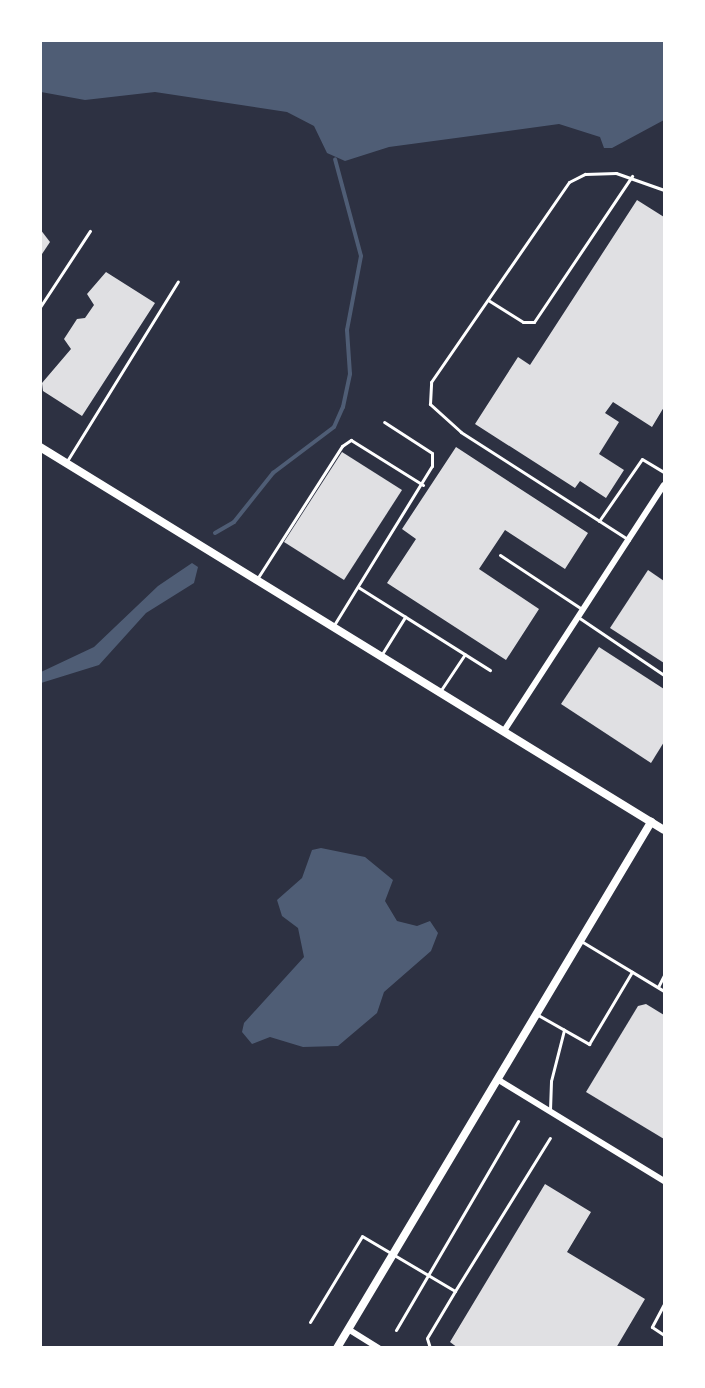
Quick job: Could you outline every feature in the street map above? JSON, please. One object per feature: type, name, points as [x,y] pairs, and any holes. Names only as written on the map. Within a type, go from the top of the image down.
[{"type":"street","points":[[40,447],[664,830]]},
{"type":"street","points":[[504,731],[664,485]]},
{"type":"street","points":[[337,1347],[651,822]]},
{"type":"street","points":[[497,1079],[664,1181]]},
{"type":"street","points":[[348,1329],[378,1347]]},
{"type":"lane","points":[[629,540],[461,432],[430,404],[431,382],[569,182],[585,174],[632,175],[664,190]]},
{"type":"lane","points":[[488,300],[523,322],[534,322],[632,175]]},
{"type":"lane","points":[[40,307],[90,231]]},
{"type":"lane","points":[[66,463],[178,281]]},
{"type":"lane","points":[[333,626],[423,485],[432,453],[384,422]]},
{"type":"lane","points":[[256,580],[342,446],[351,440],[423,485]]},
{"type":"lane","points":[[599,521],[642,459],[664,472]]},
{"type":"lane","points":[[501,555],[583,610]]},
{"type":"lane","points":[[358,587],[490,670]]},
{"type":"lane","points":[[381,655],[405,617]]},
{"type":"lane","points":[[578,617],[664,675]]},
{"type":"lane","points":[[440,692],[465,654]]},
{"type":"lane","points":[[579,940],[664,992]]},
{"type":"lane","points":[[535,1014],[589,1044],[632,972]]},
{"type":"lane","points":[[657,987],[664,975]]},
{"type":"lane","points":[[550,1112],[550,1081],[564,1030]]},
{"type":"lane","points":[[396,1330],[518,1120]]},
{"type":"lane","points":[[430,1347],[427,1338],[550,1138]]},
{"type":"lane","points":[[310,1322],[362,1236],[455,1292]]},
{"type":"lane","points":[[664,1304],[651,1327],[664,1335]]},
{"type":"water","points":[[40,41],[664,41],[664,120],[612,148],[604,148],[600,137],[559,124],[389,147],[345,161],[327,153],[314,126],[287,112],[155,92],[85,100],[41,92]]},
{"type":"water","points":[[192,563],[198,567],[194,583],[146,613],[99,665],[41,683],[41,672],[94,647],[158,586]]},
{"type":"water","points":[[321,848],[365,857],[393,880],[385,901],[397,921],[417,926],[430,921],[438,933],[431,951],[384,992],[377,1013],[338,1046],[303,1047],[270,1037],[252,1044],[242,1032],[244,1023],[304,957],[298,928],[282,916],[277,900],[302,878],[312,850]]},
{"type":"building","points":[[637,200],[664,217],[664,407],[652,427],[613,402],[605,413],[619,422],[599,454],[624,470],[606,498],[580,481],[575,488],[475,424],[518,357],[530,365]]},
{"type":"building","points":[[40,229],[50,242],[40,257]]},
{"type":"building","points":[[106,272],[155,303],[82,416],[43,391],[42,383],[71,349],[64,339],[77,319],[85,318],[94,305],[87,294]]},
{"type":"building","points":[[456,447],[588,533],[565,569],[505,530],[479,569],[539,609],[506,660],[387,583],[416,539],[402,529]]},
{"type":"building","points":[[342,452],[402,490],[344,580],[284,542]]},
{"type":"building","points":[[648,570],[664,581],[664,663],[610,628]]},
{"type":"building","points":[[599,647],[664,689],[664,742],[651,763],[561,704]]},
{"type":"building","points":[[646,1004],[664,1015],[664,1139],[586,1092],[638,1006]]},
{"type":"building","points":[[545,1184],[591,1212],[567,1252],[645,1299],[616,1348],[458,1348],[450,1342]]},
{"type":"waterway","points":[[215,533],[234,522],[273,473],[334,427],[343,407],[350,374],[347,330],[361,256],[335,159]]}]
